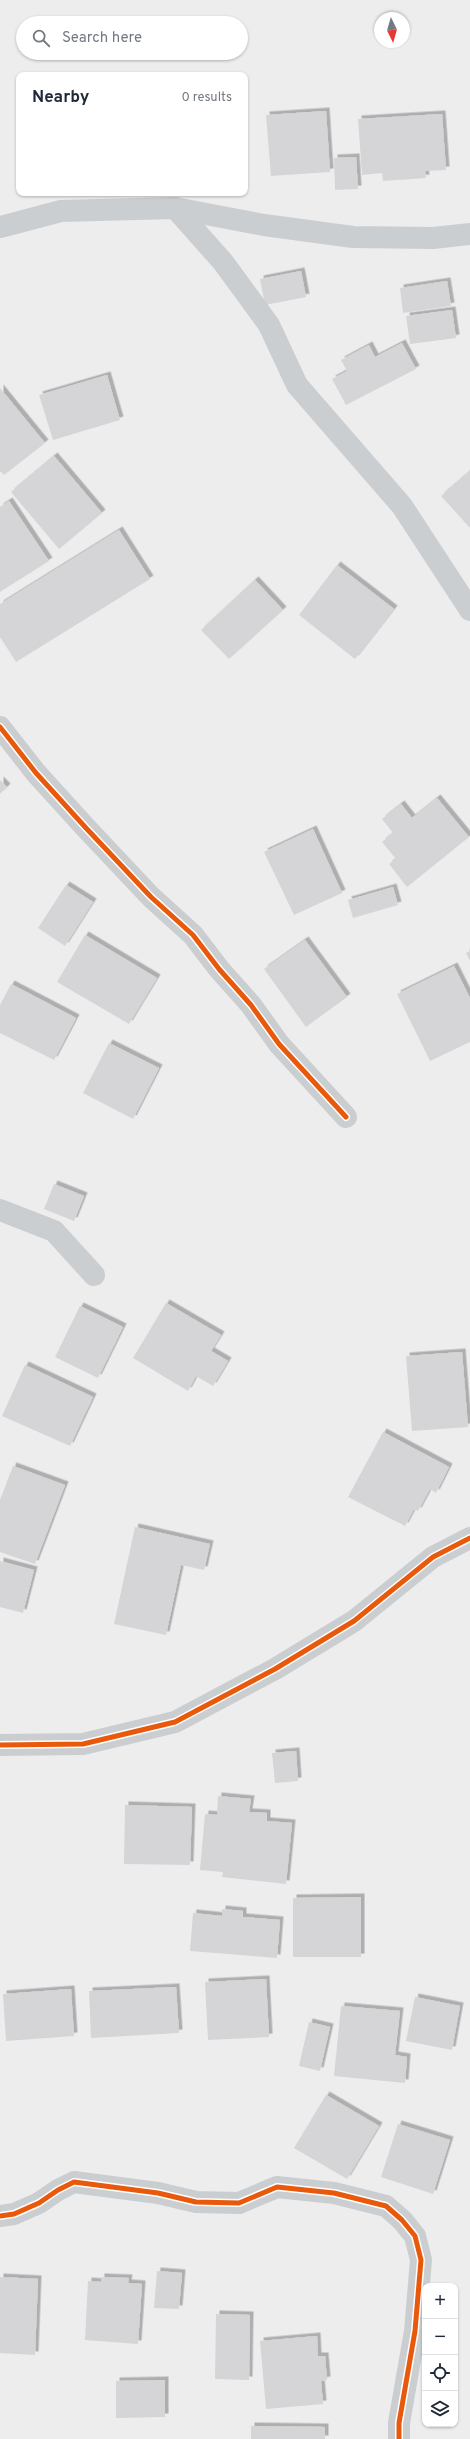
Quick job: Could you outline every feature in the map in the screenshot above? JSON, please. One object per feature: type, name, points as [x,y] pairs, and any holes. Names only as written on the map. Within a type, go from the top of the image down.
[{"type":"street","points":[[0,227],[61,211],[175,208],[264,225],[353,237],[433,238],[470,234]]},
{"type":"street","points":[[175,208],[223,262],[269,325],[297,386],[402,506],[470,610]]},
{"type":"street","points":[[0,727],[36,773],[150,897],[193,935],[219,969],[251,1004],[279,1044],[346,1117]]},
{"type":"street","points":[[0,1210],[54,1231],[94,1275]]},
{"type":"street","points":[[0,1745],[83,1744],[175,1722],[276,1669],[354,1621],[433,1557],[470,1538]]},
{"type":"street","points":[[0,2216],[14,2214],[39,2203],[58,2190],[74,2182],[158,2193],[196,2202],[239,2203],[277,2187],[334,2193],[386,2206],[402,2220],[415,2236],[421,2260],[415,2331],[399,2424],[399,2439]]},
{"type":"building","points":[[326,111],[330,172],[271,176],[266,115]]},
{"type":"building","points":[[442,114],[446,170],[425,171],[426,178],[383,181],[382,173],[362,175],[358,119]]},
{"type":"building","points":[[356,157],[358,189],[335,190],[334,158]]},
{"type":"building","points":[[301,271],[306,297],[265,305],[260,279]]},
{"type":"building","points":[[447,281],[451,306],[403,313],[400,288]]},
{"type":"building","points":[[452,310],[456,338],[410,344],[406,316]]},
{"type":"building","points":[[402,343],[416,369],[346,405],[332,379],[347,371],[341,360],[369,345],[375,357]]},
{"type":"building","points":[[107,375],[120,420],[53,440],[39,395]]},
{"type":"building","points":[[0,388],[45,443],[4,475],[0,471]]},
{"type":"building","points":[[54,456],[102,513],[59,549],[11,492]]},
{"type":"building","points":[[470,471],[470,528],[441,496]]},
{"type":"building","points":[[9,501],[49,561],[0,592],[0,507]]},
{"type":"building","points":[[119,530],[150,579],[16,662],[0,637],[0,604]]},
{"type":"building","points":[[337,565],[394,609],[355,659],[299,615]]},
{"type":"building","points":[[255,580],[283,610],[229,659],[201,630]]},
{"type":"building","points":[[0,780],[7,787],[0,794]]},
{"type":"building","points":[[437,798],[469,837],[407,887],[389,864],[396,859],[382,842],[393,833],[382,819],[401,804],[412,818]]},
{"type":"building","points":[[313,829],[342,893],[294,915],[264,852]]},
{"type":"building","points":[[66,885],[93,902],[65,946],[38,928]]},
{"type":"building","points":[[393,887],[398,905],[353,918],[348,900]]},
{"type":"building","points":[[85,935],[157,978],[129,1024],[57,982]]},
{"type":"building","points":[[305,940],[347,997],[306,1027],[264,969]]},
{"type":"building","points":[[470,951],[470,961],[466,953]]},
{"type":"building","points":[[454,966],[470,998],[470,1042],[430,1061],[397,994]]},
{"type":"building","points":[[11,984],[76,1018],[54,1060],[0,1033],[0,1005]]},
{"type":"building","points":[[109,1043],[159,1068],[133,1119],[83,1093]]},
{"type":"building","points":[[54,1184],[84,1196],[74,1221],[44,1209]]},
{"type":"building","points":[[166,1303],[221,1335],[211,1351],[228,1361],[213,1386],[196,1376],[188,1391],[133,1358]]},
{"type":"building","points":[[80,1306],[123,1327],[98,1378],[55,1357]]},
{"type":"building","points":[[462,1352],[468,1427],[412,1431],[406,1356]]},
{"type":"building","points":[[25,1365],[93,1397],[70,1446],[2,1416]]},
{"type":"building","points":[[383,1432],[449,1467],[436,1493],[430,1489],[418,1511],[414,1509],[405,1526],[348,1497]]},
{"type":"building","points":[[13,1466],[65,1485],[35,1564],[0,1552],[0,1500]]},
{"type":"building","points":[[135,1527],[210,1544],[204,1570],[181,1565],[166,1635],[114,1624]]},
{"type":"building","points":[[0,1561],[34,1570],[23,1613],[0,1607]]},
{"type":"building","points":[[296,1751],[298,1781],[275,1783],[272,1753]]},
{"type":"building","points":[[218,1796],[251,1799],[249,1812],[267,1813],[267,1821],[292,1823],[286,1884],[222,1877],[223,1872],[200,1870],[205,1814],[217,1815]]},
{"type":"building","points":[[125,1805],[192,1807],[190,1865],[124,1864]]},
{"type":"building","points":[[361,1897],[361,1957],[293,1957],[293,1898]]},
{"type":"building","points":[[222,1909],[243,1911],[243,1917],[280,1920],[277,1958],[190,1951],[193,1913],[222,1916]]},
{"type":"building","points":[[266,1979],[269,2037],[208,2040],[205,1982]]},
{"type":"building","points":[[176,1987],[179,2033],[91,2038],[89,1991]]},
{"type":"building","points":[[71,1989],[74,2036],[6,2041],[3,1994]]},
{"type":"building","points":[[415,1997],[460,2006],[452,2050],[406,2041]]},
{"type":"building","points":[[341,2006],[400,2011],[395,2055],[407,2057],[405,2083],[334,2076]]},
{"type":"building","points":[[309,2022],[330,2027],[320,2071],[299,2066]]},
{"type":"building","points":[[326,2095],[379,2126],[347,2179],[294,2148]]},
{"type":"building","points":[[398,2124],[450,2140],[433,2194],[381,2177]]},
{"type":"building","points":[[157,2271],[182,2273],[179,2309],[154,2308]]},
{"type":"building","points":[[0,2277],[38,2279],[35,2355],[0,2353]]},
{"type":"building","points":[[101,2277],[129,2278],[128,2283],[142,2284],[138,2344],[85,2340],[88,2281],[101,2282]]},
{"type":"building","points":[[216,2314],[250,2315],[249,2380],[215,2379]]},
{"type":"building","points":[[317,2336],[318,2356],[325,2356],[327,2380],[321,2381],[323,2404],[266,2409],[260,2341]]},
{"type":"building","points":[[165,2380],[165,2417],[116,2418],[116,2381]]},
{"type":"building","points":[[251,2426],[325,2427],[325,2439],[251,2439]]},
{"type":"cycle path","points":[[0,727],[36,773],[86,828],[151,897],[193,935],[219,969],[251,1005],[279,1044],[346,1117]]},
{"type":"cycle path","points":[[0,1745],[83,1744],[175,1722],[275,1669],[354,1621],[433,1557],[470,1538]]},
{"type":"cycle path","points":[[0,2216],[14,2214],[39,2203],[58,2190],[74,2182],[158,2193],[196,2202],[239,2203],[277,2187],[334,2193],[386,2206],[402,2220],[415,2236],[421,2260],[415,2331],[399,2423],[399,2439]]}]
